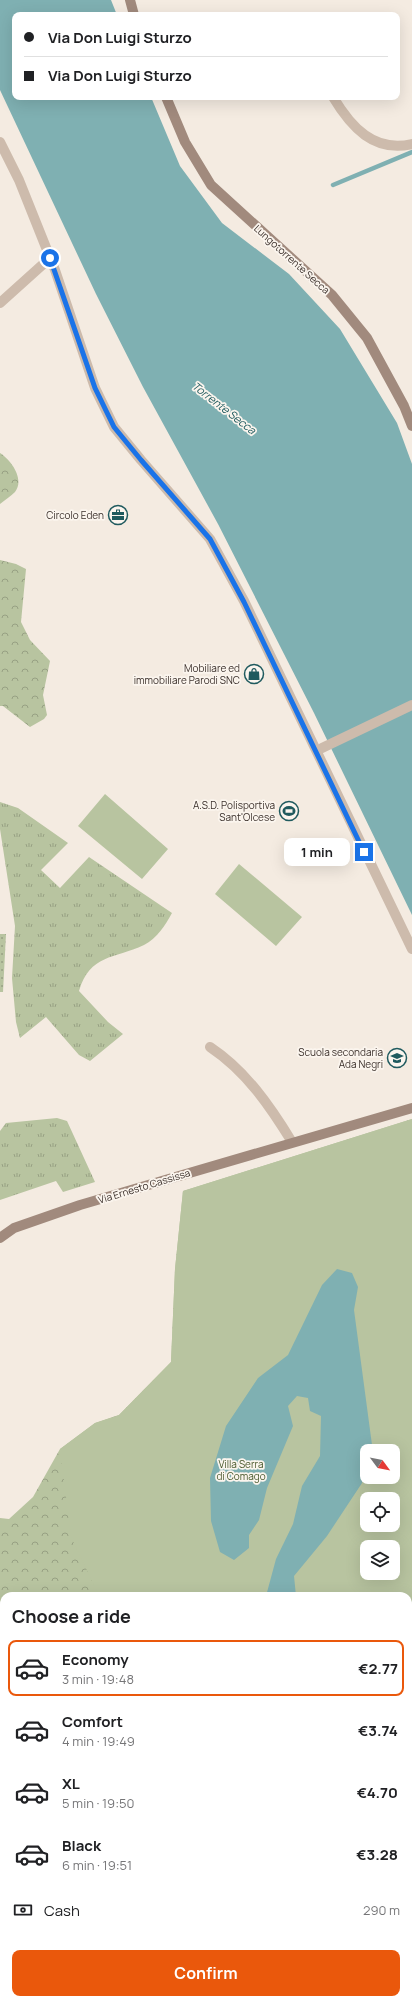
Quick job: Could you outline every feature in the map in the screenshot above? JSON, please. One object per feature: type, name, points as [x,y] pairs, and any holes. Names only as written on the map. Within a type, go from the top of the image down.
[{"type":"main road","points":[[130,0],[133,12]]},
{"type":"main road","name":"Lungotorrente Secca","points":[[167,100],[185,142],[211,185],[332,295],[367,338],[404,406],[412,426]]},
{"type":"main road","name":"Via Ernesto Cassissa","points":[[0,1238],[14,1228],[80,1205],[412,1108]]},
{"type":"street","points":[[335,100],[346,118],[360,131],[379,144],[395,146],[412,144]]},
{"type":"street","points":[[0,142],[18,180],[50,258],[95,388],[114,427],[210,539],[244,602],[412,949]]},
{"type":"street","points":[[0,303],[50,258]]},
{"type":"street","points":[[322,748],[412,705]]},
{"type":"street","points":[[210,1047],[229,1060],[253,1084],[292,1142]]},
{"type":"green space","points":[[0,453],[8,460],[15,470],[18,476],[18,487],[15,492],[0,504]]},
{"type":"green space","points":[[0,560],[16,564],[26,569],[21,622],[30,640],[50,661],[43,695],[47,715],[44,719],[30,727],[3,706],[0,706]]},
{"type":"green space","points":[[105,794],[168,849],[142,879],[78,826]]},
{"type":"green space","points":[[0,802],[18,808],[68,843],[41,870],[60,888],[89,857],[172,913],[160,931],[149,942],[104,959],[90,970],[84,979],[79,991],[108,1022],[123,1034],[90,1061],[79,1055],[46,1017],[20,1038],[16,1022],[12,978],[15,926],[0,829]]},
{"type":"green space","points":[[239,864],[302,917],[276,946],[215,894]]},
{"type":"green space","points":[[0,934],[6,934],[3,992],[0,992]]},
{"type":"green space","points":[[57,1118],[67,1121],[95,1182],[63,1192],[56,1181],[0,1200],[0,1131],[6,1123]]},
{"type":"green space","points":[[412,1119],[167,1592],[0,1592],[0,1518],[9,1519],[33,1497],[60,1449],[95,1423],[119,1415],[171,1362],[175,1269],[183,1191]]},
{"type":"green space","name":"Villa Serra di Comago","points":[[412,1119],[412,1592],[97,1592],[71,1537],[60,1449],[95,1423],[119,1415],[171,1362],[175,1269],[183,1191]]},
{"type":"water","name":"Torrente Secca","points":[[0,0],[111,0],[116,12],[12,12],[12,100],[152,100],[180,166],[222,223],[289,274],[340,329],[397,423],[412,464],[412,915],[314,713],[218,524],[143,387],[96,294],[0,90]]},
{"type":"water","points":[[337,1269],[352,1273],[358,1287],[354,1310],[372,1444],[360,1444],[360,1484],[361,1484],[327,1536],[294,1576],[296,1592],[267,1592],[276,1559],[293,1524],[302,1486],[320,1456],[321,1416],[310,1411],[308,1398],[297,1396],[288,1406],[293,1426],[267,1488],[259,1520],[249,1535],[249,1548],[234,1560],[220,1552],[211,1521],[210,1478],[226,1426],[258,1378],[288,1355],[322,1285]]},
{"type":"waterway","points":[[333,185],[412,152]]},
{"type":"place","name":"Circolo Eden","points":[[118,515]]},
{"type":"place","name":"Mobiliare ed immobiliare Parodi SNC","points":[[254,674]]},
{"type":"place","name":"A.S.D. Polisportiva Sant'Olcese","points":[[289,811]]},
{"type":"place","name":"Scuola secondaria Ada Negri","points":[[397,1058]]},
{"type":"route","points":[[50,258],[95,388],[114,427],[210,539],[244,602],[364,852]]}]
